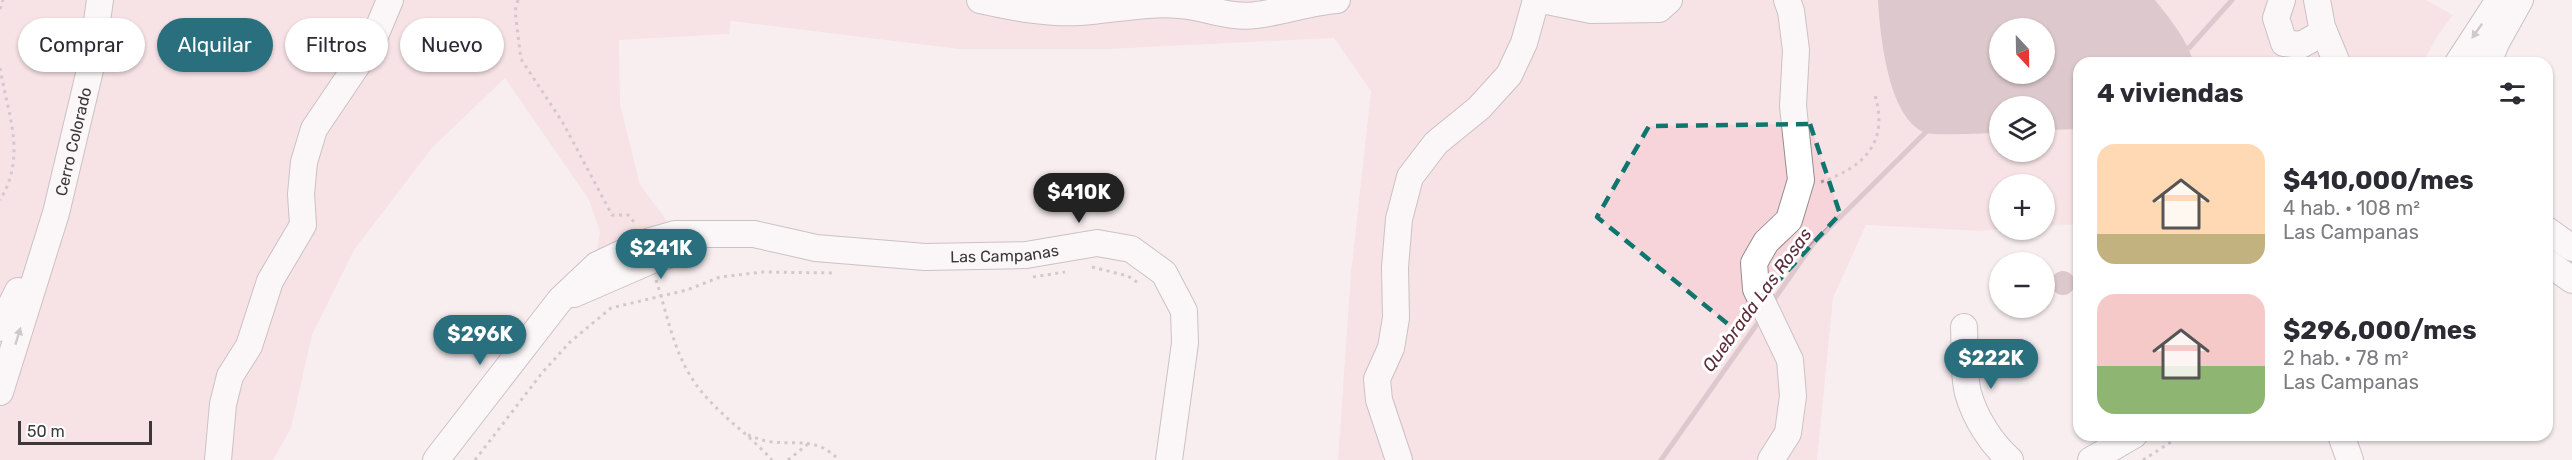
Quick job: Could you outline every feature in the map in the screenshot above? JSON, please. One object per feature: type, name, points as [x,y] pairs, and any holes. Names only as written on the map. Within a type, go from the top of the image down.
[{"type":"street","name":"Cerro Colorado","points":[[0,392],[56,213],[90,70],[100,0]]},
{"type":"street","points":[[218,460],[223,404],[230,376],[249,346],[270,281],[303,225],[301,194],[304,162],[314,129],[372,43],[390,0]]},
{"type":"street","points":[[980,0],[1040,11],[1079,12],[1131,5],[1179,5],[1235,16],[1257,15],[1318,1],[1337,0]]},
{"type":"street","points":[[1399,460],[1379,400],[1377,379],[1391,348],[1396,318],[1395,267],[1399,219],[1410,177],[1436,143],[1479,108],[1509,75],[1524,43],[1536,0]]},
{"type":"street","points":[[1542,0],[1591,10],[1659,9],[1669,0]]},
{"type":"street","points":[[1771,460],[1788,433],[1792,387],[1790,360],[1756,289],[1754,263],[1766,243],[1790,220],[1801,180],[1793,106],[1796,50],[1791,11],[1786,0]]},
{"type":"street","points":[[2282,0],[2276,18],[2284,43],[2301,45],[2324,32]]},
{"type":"street","points":[[2317,0],[2324,32],[2334,57]]},
{"type":"street","points":[[2462,57],[2499,0]]},
{"type":"street","points":[[2490,57],[2520,0]]},
{"type":"street","name":"Cerro Colorado","points":[[0,328],[56,213]]},
{"type":"street","name":"Las Campanas","points":[[436,460],[560,300],[647,252],[675,251],[754,234],[816,248],[925,257],[1026,255],[1097,243],[1131,249],[1164,273],[1184,311],[1185,343],[1169,460]]},
{"type":"street","points":[[2553,234],[2572,248]]},
{"type":"street","points":[[2553,266],[2572,280]]},
{"type":"street","points":[[1964,327],[1968,392],[1979,418],[1996,447],[2010,460]]},
{"type":"street","points":[[2091,460],[2124,441]]},
{"type":"street","points":[[2343,441],[2350,460]]},
{"type":"path","points":[[0,9],[3,0]]},
{"type":"path","points":[[518,0],[515,11],[520,60],[562,123],[612,215],[628,215],[640,230],[675,344],[693,380],[719,411],[772,460]]},
{"type":"path","points":[[0,68],[12,120],[15,161],[10,183],[0,200]]},
{"type":"path","points":[[1801,180],[1821,182],[1847,172],[1869,153],[1880,129],[1875,95]]},
{"type":"path","points":[[1086,268],[1096,267],[1128,276],[1144,287]]},
{"type":"path","points":[[475,460],[542,373],[570,342],[611,308],[662,296],[720,277],[763,272],[836,273]]},
{"type":"path","points":[[1030,277],[1065,272]]},
{"type":"path","points":[[747,435],[770,442],[809,442],[828,449],[839,460]]},
{"type":"path","points":[[2143,460],[2173,441]]},
{"type":"path","points":[[788,460],[809,442]]},
{"type":"highlighted area","points":[[1810,124],[1840,214],[1734,329],[1597,217],[1649,126]]},
{"type":"shaded area","points":[[0,0],[2426,0],[2453,15],[2436,38],[2426,57],[2073,57],[2073,224],[2055,225],[2055,174],[1989,174],[1989,230],[1866,225],[1833,298],[1817,460],[1338,460],[1351,273],[1371,91],[1334,38],[1108,49],[959,49],[731,21],[729,34],[619,40],[620,104],[640,185],[671,226],[597,252],[600,232],[589,200],[505,78],[432,148],[354,250],[312,335],[291,428],[273,460],[0,460]]},
{"type":"shaded area","points":[[1878,0],[2155,0],[2182,37],[2192,57],[2073,57],[2073,129],[2055,130],[2055,96],[1989,96],[1989,133],[1926,133],[1913,125],[1903,112],[1888,74]]},
{"type":"shaded area","points":[[2068,272],[2073,276],[2072,292],[2063,295],[2055,292],[2055,274]]},
{"type":"waterway","points":[[2184,48],[2189,48],[2232,0]]},
{"type":"waterway","name":"Quebrada Las Rosas","points":[[1771,304],[1813,244],[1929,129]]},
{"type":"waterway","name":"Quebrada Las Rosas","points":[[1661,460],[1762,317]]}]
